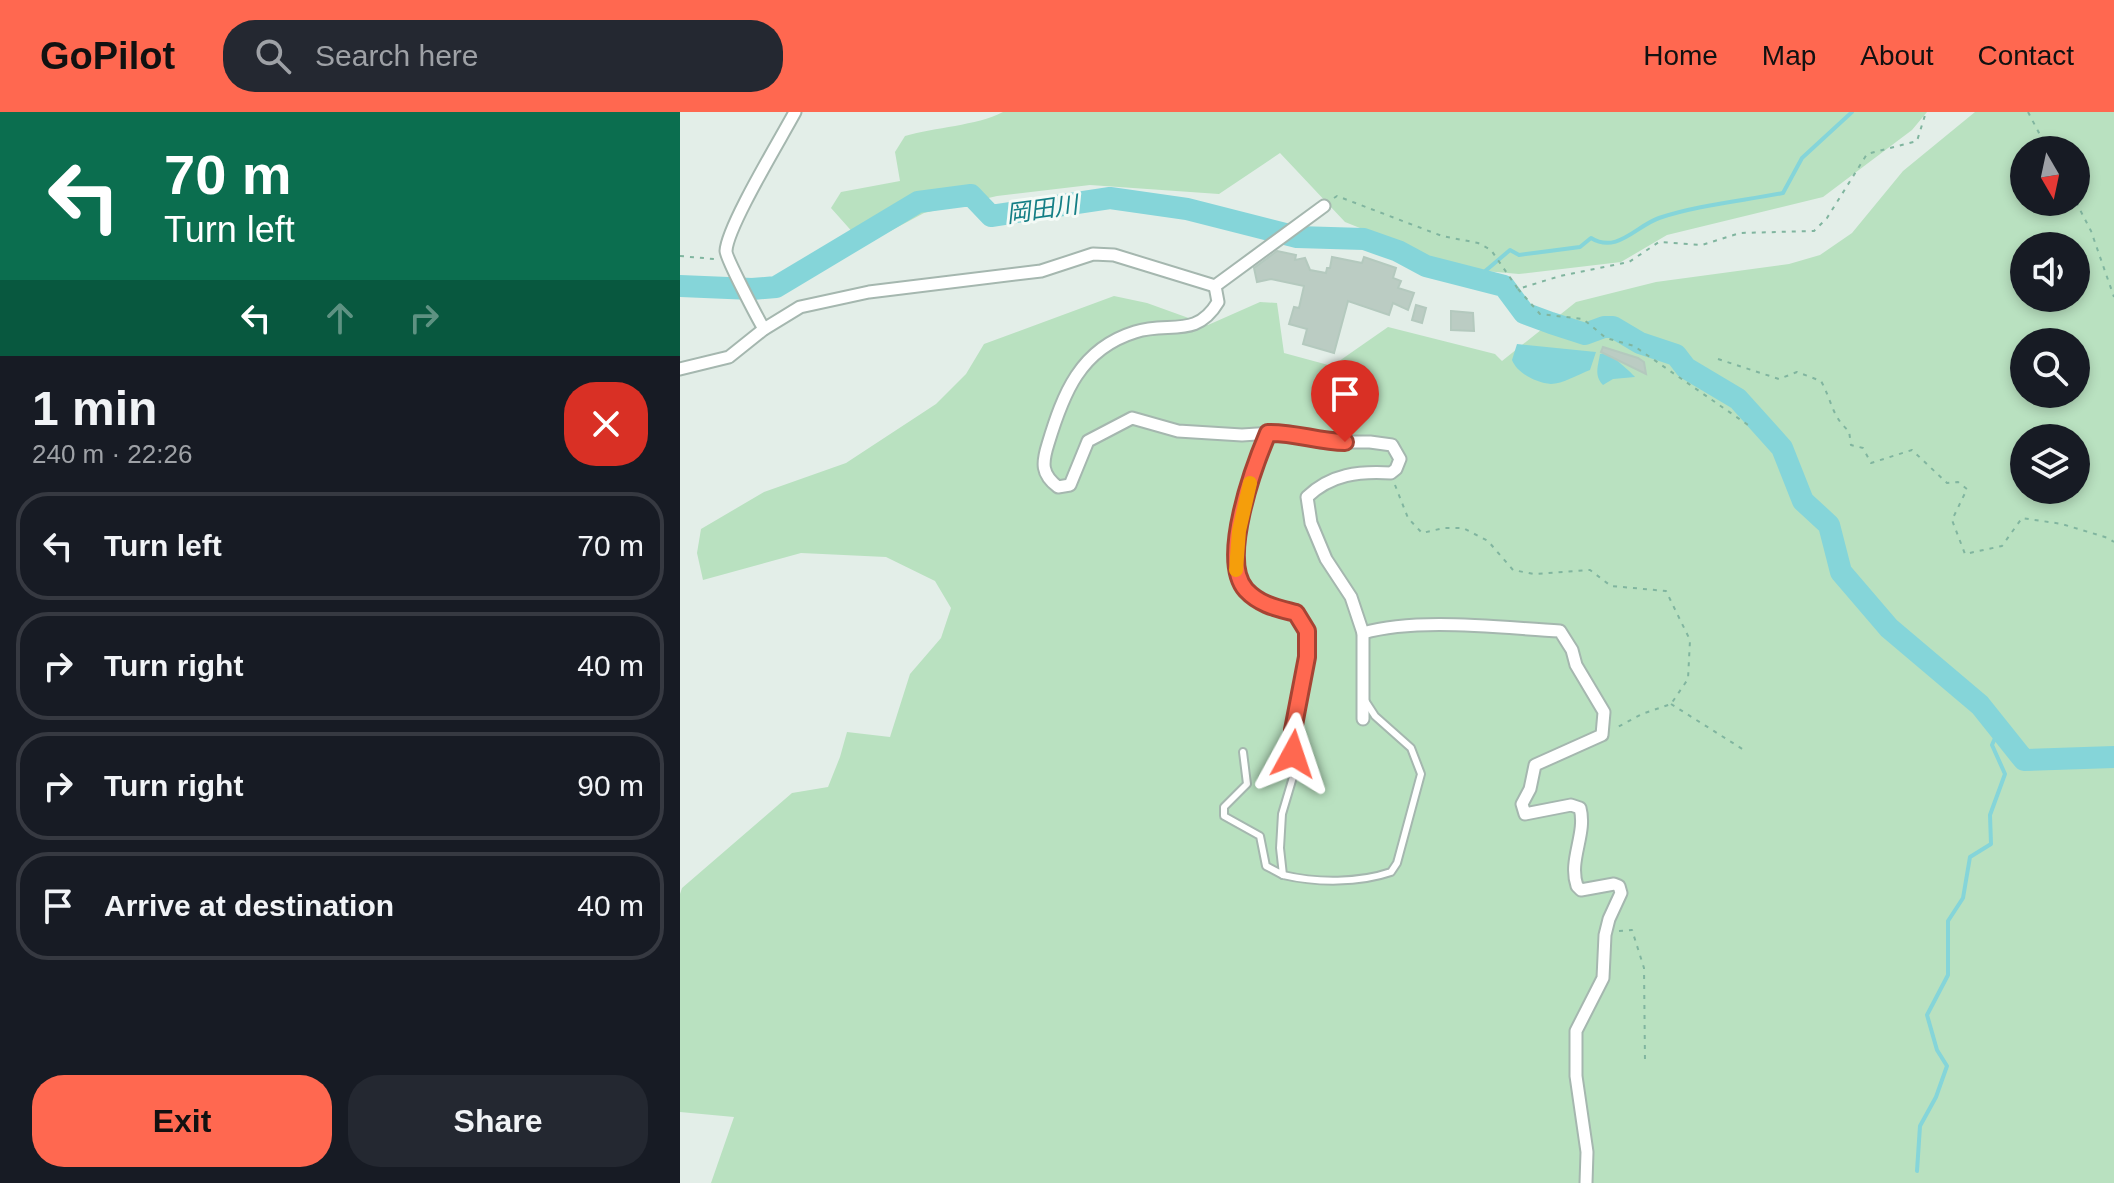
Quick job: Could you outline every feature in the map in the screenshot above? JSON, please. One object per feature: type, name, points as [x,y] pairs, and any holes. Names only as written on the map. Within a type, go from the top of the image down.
[{"type":"street","points":[[764,329],[726,255],[729,239],[744,207],[795,112]]},
{"type":"street","points":[[1215,286],[1324,206]]},
{"type":"street","points":[[680,369],[729,357],[764,329],[800,307],[869,292],[1041,271],[1093,254],[1114,255],[1215,286]]},
{"type":"street","points":[[1215,286],[1218,302],[1204,319],[1186,327],[1138,330],[1114,340],[1089,359],[1061,400],[1043,467],[1047,479],[1058,487],[1070,485],[1088,441],[1132,418],[1178,431],[1242,435],[1289,432],[1321,442],[1392,445],[1400,459],[1391,473],[1349,473],[1319,486],[1307,497],[1311,523],[1326,559],[1351,597],[1363,633],[1363,719]]},
{"type":"street","points":[[1363,633],[1413,626],[1560,631],[1604,712],[1602,735],[1535,765],[1530,789],[1522,800],[1525,814],[1571,805],[1580,808],[1583,819],[1575,858],[1577,886],[1581,890],[1614,884],[1619,886],[1621,893],[1605,932],[1603,978],[1576,1031],[1576,1076],[1586,1142],[1586,1183]]},
{"type":"lane","points":[[1268,433],[1252,471],[1239,531],[1235,572],[1244,588],[1261,604],[1296,613],[1307,631],[1307,657],[1293,730],[1293,777],[1282,814],[1280,848],[1283,875]]},
{"type":"lane","points":[[1243,752],[1247,784],[1224,807],[1224,816],[1260,836],[1266,866],[1283,875],[1308,881],[1377,877],[1391,872],[1397,863],[1421,774],[1411,748],[1375,716],[1363,697]]},
{"type":"path","points":[[1518,289],[1560,276],[1629,262],[1659,242],[1702,245],[1740,233],[1814,231],[1827,218],[1867,154],[1917,141],[1926,112]]},
{"type":"path","points":[[2028,112],[2041,136]]},
{"type":"path","points":[[1324,206],[1337,196],[1442,236],[1478,243],[1491,250],[1540,314],[1583,319],[1606,338],[1634,346],[1751,427]]},
{"type":"path","points":[[2083,216],[2114,297]]},
{"type":"path","points":[[680,256],[712,260],[726,255]]},
{"type":"path","points":[[1718,359],[1779,379],[1797,372],[1821,381],[1832,400],[1836,420],[1849,431],[1851,445],[1863,448],[1871,463],[1912,450],[1947,483],[1958,482],[1967,489],[1952,520],[1965,554],[2002,546],[2022,518],[2062,524],[2114,542]]},
{"type":"path","points":[[1391,473],[1408,518],[1422,533],[1463,528],[1488,541],[1513,570],[1534,574],[1590,570],[1611,586],[1666,591],[1690,640],[1688,679],[1671,704],[1642,714],[1602,735]]},
{"type":"path","points":[[1671,704],[1744,750]]},
{"type":"path","points":[[1605,932],[1632,930],[1644,968],[1645,1062]]},
{"type":"green space","points":[[1003,112],[1927,112],[1912,130],[1823,197],[1667,235],[1621,262],[1519,274],[1462,269],[1345,222],[1280,153],[1219,194],[1090,185],[997,196],[924,213],[864,245],[831,208],[841,192],[900,181],[895,152],[905,136],[981,120]]},
{"type":"green space","points":[[1975,112],[2114,112],[2114,1183],[711,1183],[734,1117],[680,1112],[682,888],[792,793],[828,787],[847,732],[890,737],[910,674],[941,638],[951,608],[935,581],[886,557],[801,553],[703,580],[697,553],[701,529],[764,492],[846,463],[936,404],[966,374],[984,344],[1114,296],[1147,303],[1208,325],[1260,302],[1277,303],[1284,353],[1332,366],[1388,327],[1495,354],[1502,361],[1576,302],[1656,282],[1789,264],[1820,255],[1852,233],[1903,171]]},
{"type":"water","points":[[1517,344],[1596,352],[1590,370],[1551,384],[1533,379],[1518,369],[1512,360]]},
{"type":"water","points":[[1607,353],[1635,377],[1613,379],[1603,385],[1598,378],[1598,367],[1600,354]]},
{"type":"building","points":[[1277,251],[1296,255],[1295,260],[1305,258],[1310,270],[1326,273],[1332,257],[1362,263],[1364,257],[1396,268],[1393,278],[1401,281],[1398,288],[1414,293],[1408,310],[1393,303],[1389,315],[1348,301],[1334,353],[1303,344],[1307,329],[1289,324],[1294,307],[1299,308],[1304,286],[1271,279],[1257,282],[1254,268]]},
{"type":"building","points":[[1416,305],[1426,308],[1422,323],[1412,320]]},
{"type":"building","points":[[1451,311],[1473,313],[1474,331],[1451,330]]},
{"type":"building","points":[[1603,347],[1638,358],[1644,362],[1646,374],[1601,352]]},
{"type":"waterway","points":[[1477,278],[1510,250],[1519,255],[1580,247],[1591,238],[1609,243],[1659,218],[1705,206],[1783,193],[1802,158],[1852,112]]},
{"type":"waterway","name":"岡田川","points":[[680,286],[776,287],[918,202],[971,195],[991,216],[1110,198],[1187,209],[1297,237],[1364,239],[1398,251],[1426,266],[1504,286],[1524,313],[1585,334],[1613,327],[1640,343],[1676,355],[1686,368],[1738,399],[1782,448],[1803,501],[1829,525],[1841,572],[1889,628],[1980,705],[2024,760],[2114,757]]},
{"type":"waterway","points":[[1917,1171],[1920,1126],[1936,1097],[1947,1066],[1937,1050],[1927,1015],[1948,975],[1948,921],[1963,898],[1970,857],[1991,844],[1990,815],[2005,774],[1992,745],[1999,729]]},
{"type":"slow traffic","points":[[1236,570],[1239,531],[1250,483]]},
{"type":"route","points":[[1293,754],[1293,730],[1307,657],[1307,631],[1296,613],[1261,604],[1244,588],[1235,572],[1239,531],[1252,471],[1268,433],[1289,432],[1321,442],[1345,442]]}]
